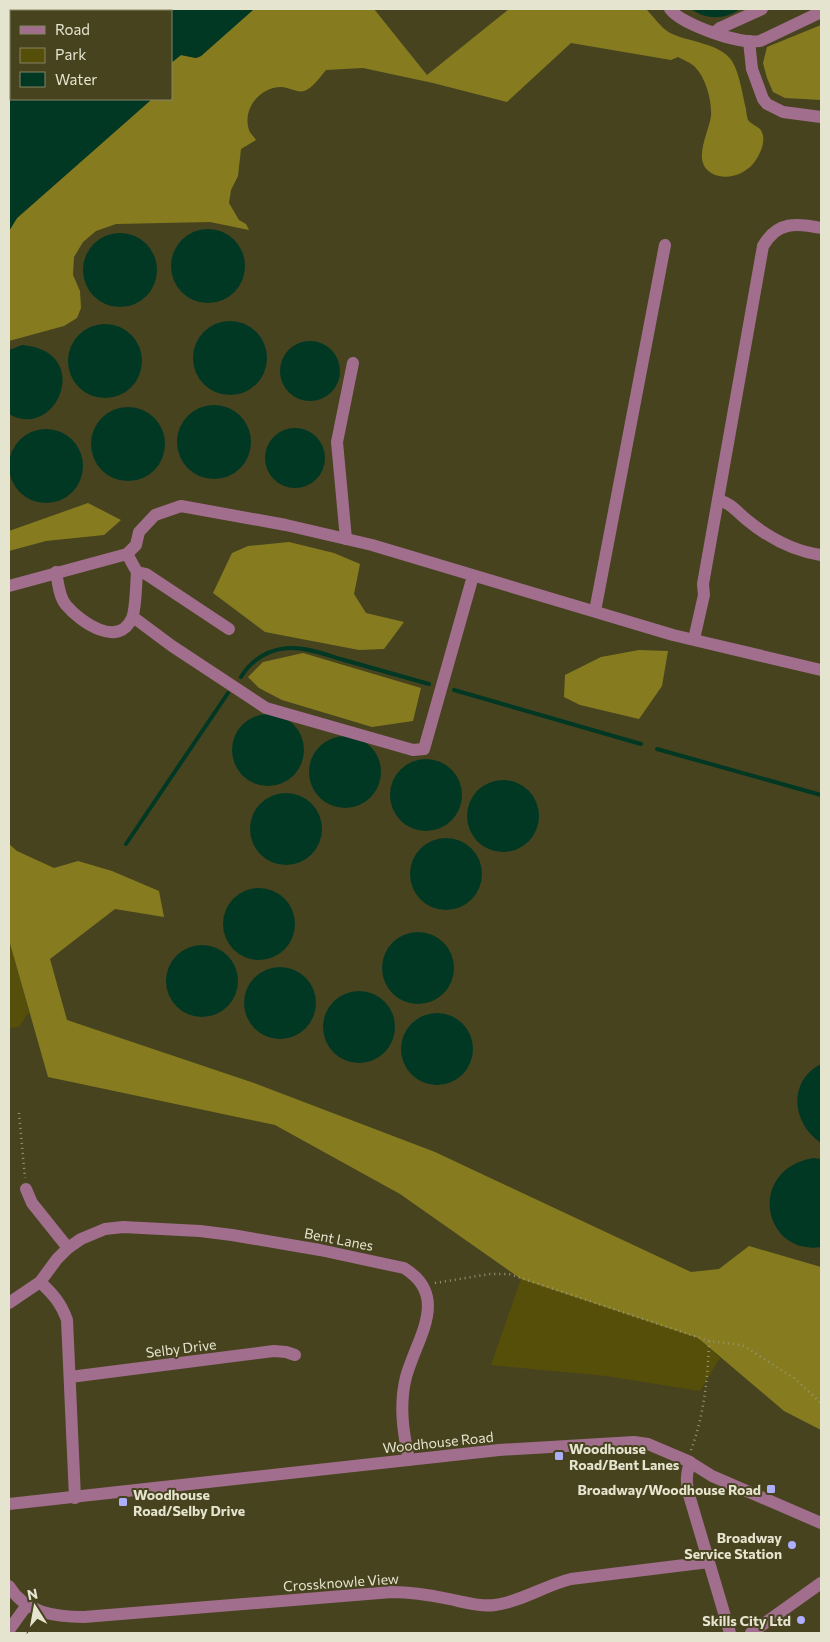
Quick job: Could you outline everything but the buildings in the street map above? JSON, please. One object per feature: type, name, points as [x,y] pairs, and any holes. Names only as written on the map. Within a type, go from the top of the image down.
[{"type":"street","points":[[670,9],[683,20],[715,32],[754,42],[760,41],[821,12]]},
{"type":"street","points":[[715,32],[762,9]]},
{"type":"street","points":[[749,41],[749,58],[752,69],[763,99],[767,104],[782,112],[821,116]]},
{"type":"street","points":[[694,639],[704,595],[703,584],[763,246],[770,235],[785,226],[803,224],[821,228]]},
{"type":"street","points":[[595,612],[664,246]]},
{"type":"street","points":[[346,539],[337,442],[354,363]]},
{"type":"street","points":[[718,500],[727,502],[763,532],[792,549],[821,555]]},
{"type":"street","points":[[9,586],[126,554],[136,545],[139,532],[155,515],[181,506],[286,525],[372,545],[673,634],[821,670]]},
{"type":"street","points":[[56,572],[65,605],[94,628],[112,633],[125,628],[133,617],[137,572],[126,554]]},
{"type":"street","points":[[137,572],[146,574],[229,629]]},
{"type":"street","points":[[133,617],[180,651],[266,708],[412,750],[424,750],[473,576]]},
{"type":"street","points":[[26,1190],[32,1203],[68,1248]]},
{"type":"street","name":"Bent Lanes","points":[[9,1303],[40,1282],[68,1248],[92,1233],[123,1227],[200,1231],[232,1235],[389,1264],[404,1268],[416,1275],[424,1285]]},
{"type":"street","points":[[40,1282],[55,1296],[67,1320],[75,1498]]},
{"type":"street","points":[[409,1460],[401,1414],[406,1376],[426,1326],[428,1311],[424,1285]]},
{"type":"street","name":"Selby Drive","points":[[70,1377],[274,1351],[295,1354]]},
{"type":"street","name":"Woodhouse Road","points":[[9,1504],[499,1450],[634,1442],[648,1444],[689,1462],[712,1476],[821,1523]]},
{"type":"street","points":[[689,1462],[686,1479],[730,1633]]},
{"type":"street","name":"Crossknowle View","points":[[9,1586],[18,1598],[27,1605],[49,1614],[63,1617],[84,1617],[392,1592],[415,1593],[472,1604],[494,1605],[571,1579],[709,1562]]},
{"type":"street","points":[[751,1633],[821,1583]]},
{"type":"street","points":[[9,1630],[27,1605]]},
{"type":"path","points":[[19,1113],[26,1190]]},
{"type":"path","points":[[424,1285],[471,1276],[510,1274],[709,1341],[742,1345],[794,1378],[821,1403]]},
{"type":"path","points":[[689,1462],[702,1417],[708,1375],[709,1341]]},
{"type":"green space","points":[[9,940],[29,1012],[19,1027],[9,1028]]},
{"type":"green space","points":[[521,1279],[698,1338],[720,1358],[700,1391],[606,1376],[491,1365]]},
{"type":"shaded area","points":[[254,9],[374,9],[427,75],[509,9],[646,9],[670,33],[720,50],[727,55],[735,66],[739,78],[748,120],[760,129],[763,142],[753,164],[742,173],[724,177],[710,172],[704,166],[702,150],[711,116],[708,90],[695,67],[678,57],[671,60],[571,43],[507,102],[363,68],[326,70],[307,90],[296,91],[284,87],[273,88],[260,95],[251,107],[248,114],[248,122],[250,131],[256,140],[241,149],[238,176],[231,190],[229,203],[239,220],[246,224],[249,230],[210,222],[116,224],[96,231],[83,242],[74,257],[73,275],[80,291],[81,308],[77,318],[64,326],[9,341],[9,231],[17,218],[151,100],[172,100],[172,62],[181,55],[196,58],[201,56]]},
{"type":"shaded area","points":[[821,25],[821,100],[785,98],[773,92],[763,63],[767,47]]},
{"type":"shaded area","points":[[88,503],[121,520],[104,535],[46,541],[9,551],[9,531]]},
{"type":"shaded area","points":[[289,542],[334,553],[360,564],[354,594],[366,613],[404,622],[384,649],[359,650],[265,632],[213,593],[232,553],[248,546]]},
{"type":"shaded area","points":[[639,650],[668,651],[662,686],[639,719],[580,705],[564,697],[565,675],[601,657]]},
{"type":"shaded area","points":[[303,653],[421,688],[413,721],[372,727],[282,700],[259,688],[248,677],[263,662]]},
{"type":"shaded area","points":[[9,844],[17,851],[54,868],[78,861],[112,871],[159,891],[164,917],[115,909],[50,959],[67,1020],[254,1083],[435,1152],[691,1272],[719,1269],[749,1246],[821,1267],[821,1430],[784,1411],[698,1338],[521,1279],[400,1194],[275,1125],[48,1077],[9,940]]},
{"type":"water","points":[[254,9],[201,56],[196,58],[181,55],[172,62],[172,10],[36,10]]},
{"type":"water","points":[[691,9],[740,9],[722,17],[709,17]]},
{"type":"water","points":[[9,32],[10,100],[151,100],[17,218],[9,231]]},
{"type":"water","points":[[208,229],[222,232],[234,240],[242,252],[245,266],[242,280],[234,292],[222,300],[208,303],[194,300],[182,292],[174,280],[171,266],[174,252],[182,240],[194,232]]},
{"type":"water","points":[[120,233],[134,236],[146,244],[154,256],[157,270],[154,284],[146,296],[134,304],[120,307],[106,304],[94,296],[86,284],[83,270],[86,256],[94,244],[106,236]]},
{"type":"water","points":[[230,321],[244,324],[256,332],[264,344],[267,358],[264,372],[256,384],[244,392],[230,395],[216,392],[204,384],[196,372],[193,358],[196,344],[204,332],[216,324]]},
{"type":"water","points":[[105,324],[119,327],[131,335],[139,347],[142,361],[139,375],[131,387],[119,395],[105,398],[91,395],[79,387],[71,375],[68,361],[71,347],[79,335],[91,327]]},
{"type":"water","points":[[310,341],[326,346],[331,350],[335,355],[340,371],[335,387],[331,392],[326,396],[310,401],[294,396],[289,392],[285,387],[280,371],[285,355],[289,350],[294,346]]},
{"type":"water","points":[[22,345],[44,351],[57,362],[62,377],[60,392],[53,406],[41,416],[26,419],[9,414],[9,350]]},
{"type":"water","points":[[214,405],[228,408],[240,416],[248,428],[251,442],[248,456],[240,468],[228,476],[214,479],[200,476],[188,468],[180,456],[177,442],[180,428],[188,416],[200,408]]},
{"type":"water","points":[[128,407],[142,410],[154,418],[162,430],[165,444],[162,458],[154,470],[142,478],[128,481],[114,478],[102,470],[94,458],[91,444],[94,430],[102,418],[114,410]]},
{"type":"water","points":[[295,428],[311,433],[316,437],[320,442],[325,458],[320,474],[316,479],[311,483],[295,488],[279,483],[274,479],[270,474],[265,458],[270,442],[274,437],[279,433]]},
{"type":"water","points":[[46,429],[60,432],[72,440],[80,452],[83,466],[80,480],[72,492],[60,500],[46,503],[32,500],[20,492],[12,480],[9,466],[12,452],[20,440],[32,432]]},
{"type":"water","points":[[275,714],[294,724],[302,736],[304,750],[302,764],[294,776],[282,784],[261,786],[242,776],[234,764],[232,743],[242,724],[254,716]]},
{"type":"water","points":[[352,736],[371,746],[379,758],[381,772],[379,786],[371,798],[359,806],[338,808],[319,798],[311,786],[309,765],[319,746],[331,738]]},
{"type":"water","points":[[433,759],[452,769],[460,781],[462,795],[460,809],[452,821],[440,829],[419,831],[400,821],[392,809],[390,788],[400,769],[412,761]]},
{"type":"water","points":[[510,780],[529,790],[537,802],[539,816],[537,830],[529,842],[517,850],[496,852],[477,842],[469,830],[467,809],[477,790],[489,782]]},
{"type":"water","points":[[293,793],[312,803],[320,815],[322,829],[320,843],[312,855],[300,863],[279,865],[260,855],[252,843],[250,822],[260,803],[272,795]]},
{"type":"water","points":[[453,838],[472,848],[480,860],[482,874],[480,888],[472,900],[460,908],[439,910],[420,900],[412,888],[410,867],[420,848],[432,840]]},
{"type":"water","points":[[266,888],[285,898],[293,910],[295,924],[293,938],[285,950],[273,958],[252,960],[233,950],[225,938],[223,917],[233,898],[245,890]]},
{"type":"water","points":[[425,932],[444,942],[452,954],[454,968],[452,982],[444,994],[432,1002],[411,1004],[392,994],[384,982],[382,961],[392,942],[404,934]]},
{"type":"water","points":[[209,945],[228,955],[236,967],[238,981],[236,995],[228,1007],[216,1015],[195,1017],[176,1007],[168,995],[166,974],[176,955],[188,947]]},
{"type":"water","points":[[287,967],[306,977],[314,989],[316,1003],[314,1017],[306,1029],[294,1037],[273,1039],[254,1029],[246,1017],[244,996],[254,977],[266,969]]},
{"type":"water","points":[[366,991],[385,1001],[393,1013],[395,1027],[393,1041],[385,1053],[373,1061],[352,1063],[333,1053],[325,1041],[323,1020],[333,1001],[345,993]]},
{"type":"water","points":[[444,1013],[463,1023],[471,1035],[473,1049],[471,1063],[463,1075],[451,1083],[430,1085],[411,1075],[403,1063],[401,1042],[411,1023],[423,1015]]},
{"type":"water","points":[[821,1064],[821,1143],[811,1135],[804,1125],[797,1103],[798,1091],[803,1081],[810,1071]]},
{"type":"water","points":[[813,1158],[821,1159],[821,1247],[801,1246],[786,1239],[775,1226],[770,1210],[771,1194],[778,1178],[792,1166]]},
{"type":"waterway","points":[[241,677],[256,660],[269,652],[292,648],[318,652],[429,684]]},
{"type":"waterway","points":[[454,690],[641,744]]},
{"type":"waterway","points":[[126,844],[228,693]]},
{"type":"waterway","points":[[657,749],[821,795]]},
{"type":"place","name":"Woodhouse Road/Bent Lanes","points":[[559,1456]]},
{"type":"place","name":"Broadway/Woodhouse Road","points":[[771,1489]]},
{"type":"place","name":"Woodhouse Road/Selby Drive","points":[[123,1502]]},
{"type":"place","name":"Broadway Service Station","points":[[792,1545]]},
{"type":"place","name":"Skills City Ltd","points":[[801,1620]]}]
